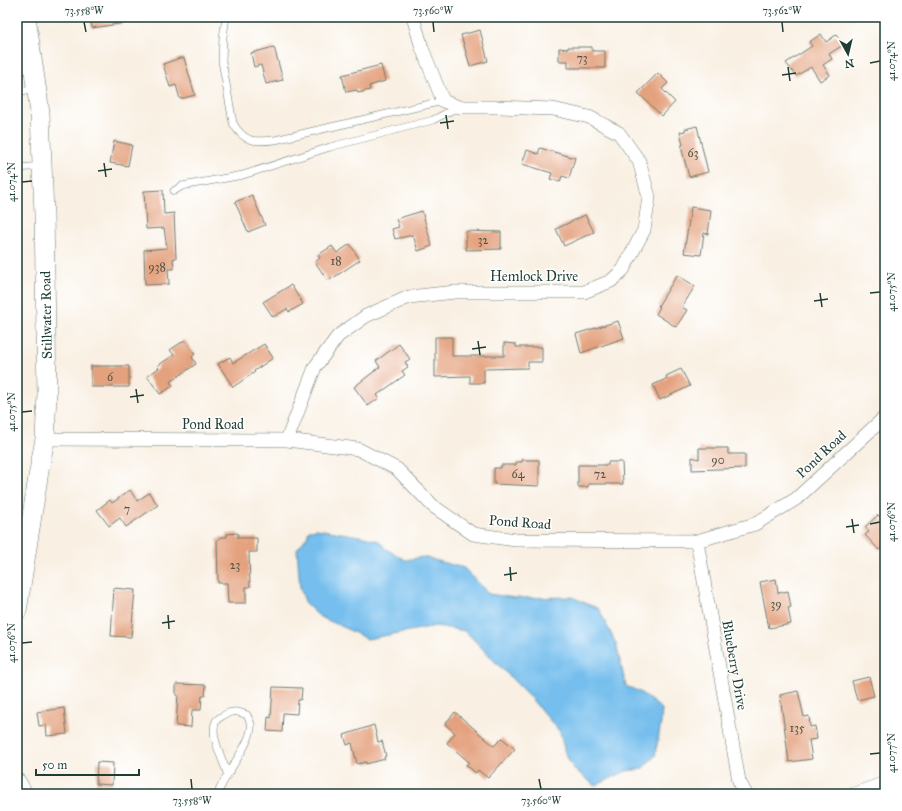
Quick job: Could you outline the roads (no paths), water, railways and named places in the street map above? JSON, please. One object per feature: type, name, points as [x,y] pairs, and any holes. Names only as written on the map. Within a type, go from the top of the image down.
[{"type":"main road","name":"Stillwater Road","points":[[17,611],[25,540],[45,439],[47,393],[40,113],[26,17]]},
{"type":"main road","points":[[17,783],[23,794]]},
{"type":"street","points":[[413,17],[422,48],[443,101]]},
{"type":"street","name":"Hemlock Drive","points":[[287,440],[315,367],[338,336],[366,316],[409,297],[456,292],[584,292],[611,282],[623,270],[644,230],[649,197],[639,161],[619,133],[588,117],[553,109],[459,107],[443,101]]},
{"type":"street","name":"Pond Road","points":[[45,439],[287,440],[358,449],[397,469],[433,506],[473,534],[516,540],[697,541],[755,524],[796,499],[885,417]]},
{"type":"street","name":"Blueberry Drive","points":[[697,541],[739,781],[746,794]]},
{"type":"street","points":[[854,794],[885,783]]},
{"type":"lane","points":[[226,17],[222,61],[233,123],[238,132],[246,139],[259,142],[275,140],[443,101]]},
{"type":"lane","points":[[17,93],[36,87]]},
{"type":"lane","points":[[174,191],[182,186],[243,175],[330,147],[410,126],[442,116],[459,107]]},
{"type":"lane","points":[[17,168],[42,166]]},
{"type":"lane","points":[[218,794],[219,788],[228,773],[249,737],[251,725],[247,715],[239,712],[230,713],[221,717],[216,721],[214,731],[216,743],[228,773]]},
{"type":"water","points":[[317,529],[360,536],[379,541],[386,549],[405,560],[423,557],[464,568],[489,594],[515,598],[572,597],[599,609],[616,644],[626,686],[640,692],[662,709],[655,756],[642,769],[626,771],[595,786],[573,768],[565,753],[560,732],[527,694],[465,631],[436,626],[367,639],[320,617],[306,604],[300,588],[297,549],[307,537],[309,530]]}]
